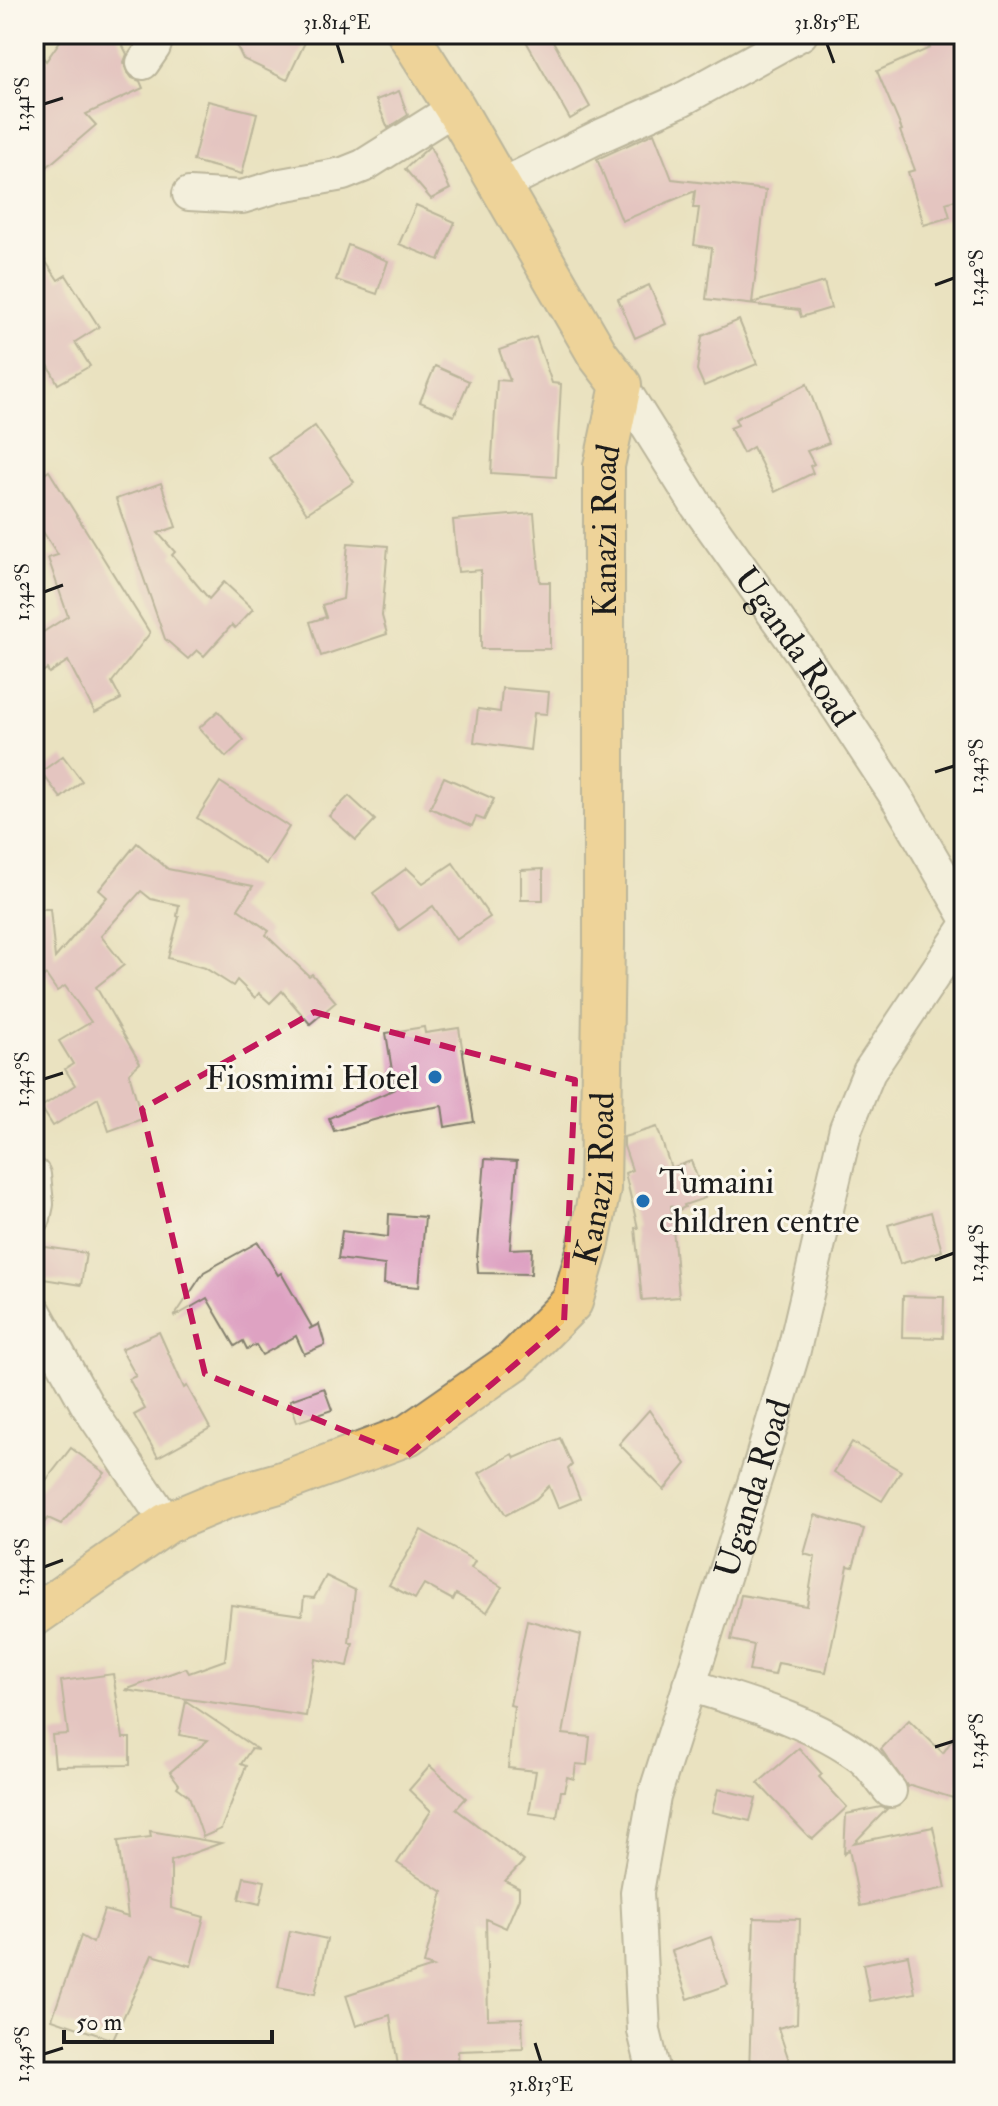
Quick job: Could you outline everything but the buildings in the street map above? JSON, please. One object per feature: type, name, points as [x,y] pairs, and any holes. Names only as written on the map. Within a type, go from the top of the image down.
[{"type":"main road","name":"Uganda Road","points":[[408,34],[455,108],[598,355],[616,403]]},
{"type":"main road","name":"Kanazi Road","points":[[34,1616],[167,1523],[227,1498],[282,1482],[408,1435],[514,1361],[572,1302],[588,1248],[600,1189],[604,944],[604,466],[616,403]]},
{"type":"street","points":[[143,63],[154,47],[158,34]]},
{"type":"street","points":[[500,186],[681,100],[801,34]]},
{"type":"street","points":[[189,194],[242,197],[281,185],[343,174],[363,166],[455,108]]},
{"type":"street","name":"Uganda Road","points":[[616,403],[697,506],[803,655],[899,801],[964,913]]},
{"type":"street","name":"Uganda Road","points":[[654,2072],[644,2031],[637,1892],[654,1797],[793,1354],[846,1128],[869,1072],[964,930]]},
{"type":"street","points":[[34,1175],[37,1204],[34,1218]]},
{"type":"street","points":[[34,1310],[87,1405],[167,1523]]},
{"type":"street","points":[[689,1685],[736,1700],[827,1737],[864,1760],[890,1791]]},
{"type":"highlighted area","points":[[314,1012],[575,1080],[564,1323],[407,1456],[205,1374],[142,1109]]},
{"type":"place","name":"Fiosmimi Hotel","points":[[435,1077]]},
{"type":"place","name":"Tumaini children centre","points":[[643,1201]]}]
